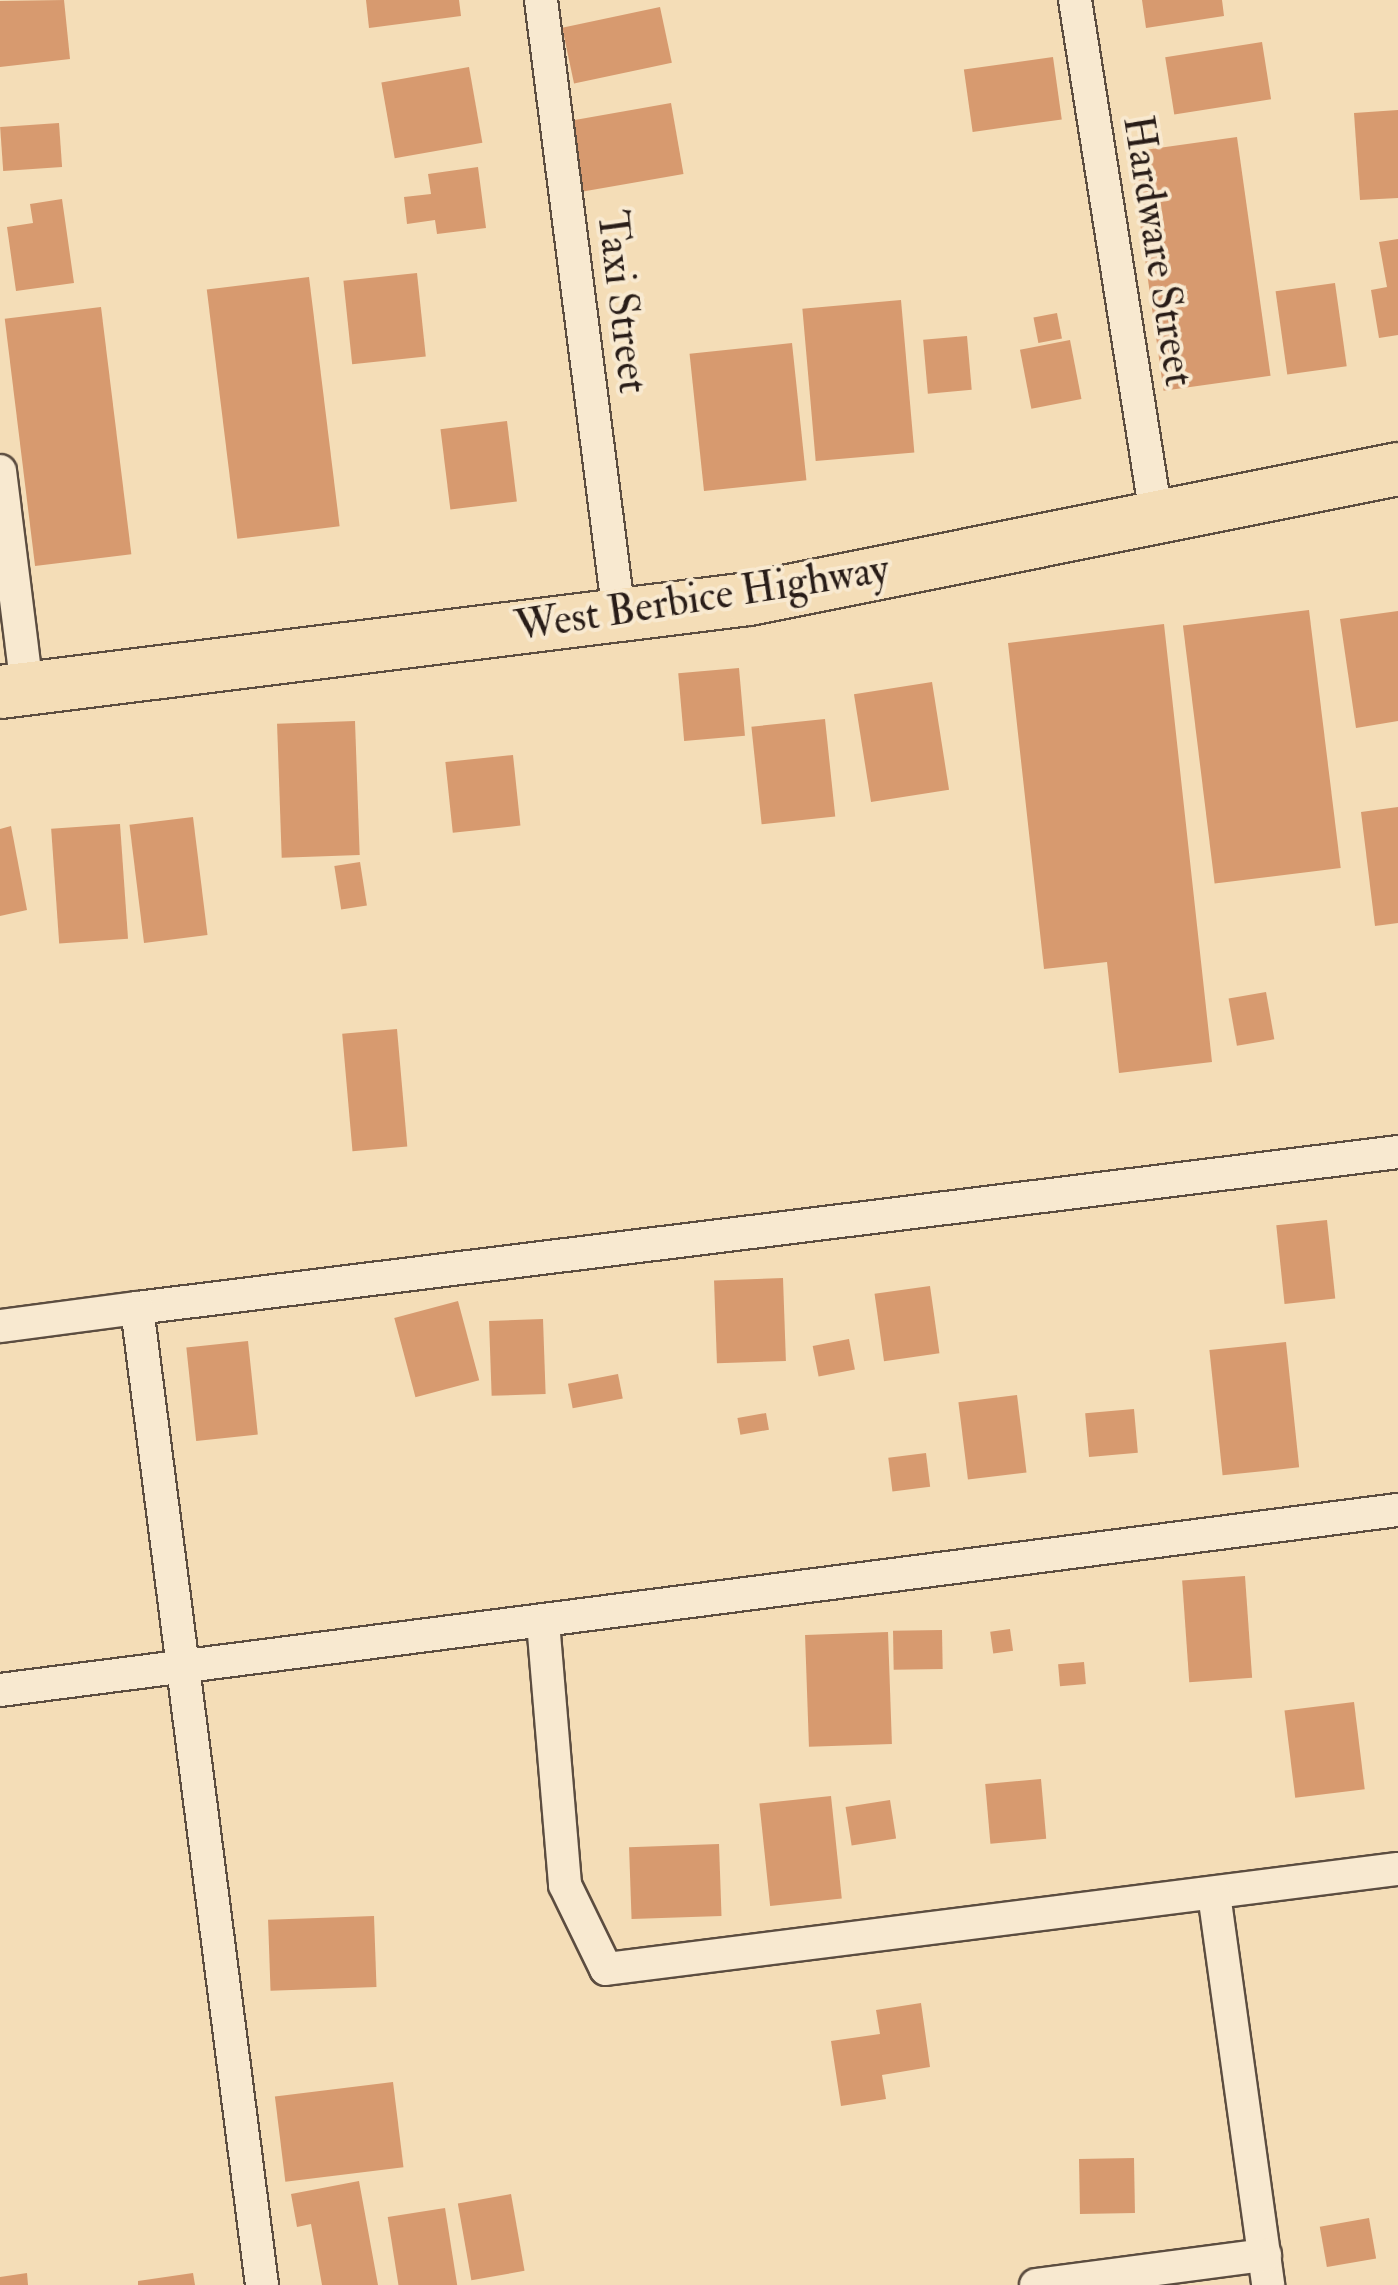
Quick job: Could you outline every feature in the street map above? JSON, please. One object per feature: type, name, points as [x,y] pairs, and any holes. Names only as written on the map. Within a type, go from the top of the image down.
[{"type":"main road","name":"West Berbice Highway","points":[[13,690],[749,599],[1398,469]]},
{"type":"street","name":"Taxi Street","points":[[540,0],[619,615]]},
{"type":"street","name":"Hardware Street","points":[[1075,0],[1156,515]]},
{"type":"street","points":[[0,471],[13,690]]},
{"type":"street","points":[[0,1326],[1398,1152]]},
{"type":"street","points":[[137,1308],[262,2285]]},
{"type":"street","points":[[0,1690],[1398,1510]]},
{"type":"street","points":[[543,1622],[565,1885],[606,1970],[1398,1869]]},
{"type":"street","points":[[1036,2285],[1266,2270],[1214,1894]]},
{"type":"building","points":[[64,0],[70,59],[0,67],[0,1]]},
{"type":"building","points":[[366,0],[459,0],[461,16],[369,28]]},
{"type":"building","points":[[1142,0],[1222,0],[1224,16],[1146,28]]},
{"type":"building","points":[[660,7],[672,63],[574,84],[562,28]]},
{"type":"building","points":[[1262,42],[1271,99],[1174,115],[1165,57]]},
{"type":"building","points":[[1053,57],[1062,119],[973,132],[964,70]]},
{"type":"building","points":[[469,67],[482,143],[395,158],[381,82]]},
{"type":"building","points":[[671,103],[684,174],[583,192],[571,121]]},
{"type":"building","points":[[1398,110],[1398,198],[1360,200],[1354,113]]},
{"type":"building","points":[[59,123],[62,167],[3,171],[0,127]]},
{"type":"building","points":[[1237,137],[1271,376],[1164,391],[1130,152]]},
{"type":"building","points":[[478,167],[486,228],[437,234],[435,220],[407,224],[404,197],[431,194],[428,174]]},
{"type":"building","points":[[62,199],[74,283],[16,291],[7,227],[33,223],[30,204]]},
{"type":"building","points":[[1398,239],[1398,335],[1379,338],[1371,290],[1387,287],[1379,242]]},
{"type":"building","points":[[417,273],[426,357],[352,364],[343,281]]},
{"type":"building","points":[[309,277],[340,526],[237,539],[207,290]]},
{"type":"building","points":[[1335,283],[1347,366],[1287,375],[1276,291]]},
{"type":"building","points":[[901,300],[914,452],[816,461],[802,309]]},
{"type":"building","points":[[101,307],[131,554],[35,566],[5,319]]},
{"type":"building","points":[[1057,313],[1062,339],[1038,343],[1033,318]]},
{"type":"building","points":[[967,336],[972,390],[928,394],[923,340]]},
{"type":"building","points":[[1070,340],[1081,399],[1031,409],[1020,350]]},
{"type":"building","points":[[792,343],[806,480],[704,491],[690,354]]},
{"type":"building","points":[[507,421],[517,501],[450,510],[440,429]]},
{"type":"building","points":[[1309,610],[1341,868],[1215,884],[1183,625]]},
{"type":"building","points":[[1398,611],[1398,721],[1356,728],[1340,619]]},
{"type":"building","points":[[1164,624],[1212,1062],[1119,1073],[1107,962],[1044,969],[1008,643]]},
{"type":"building","points":[[739,668],[745,736],[684,741],[678,673]]},
{"type":"building","points":[[932,682],[949,790],[871,802],[854,694]]},
{"type":"building","points":[[825,719],[835,816],[762,824],[751,727]]},
{"type":"building","points":[[355,721],[360,855],[282,858],[277,724]]},
{"type":"building","points":[[513,755],[520,826],[453,833],[445,762]]},
{"type":"building","points":[[1398,807],[1398,923],[1375,926],[1361,812]]},
{"type":"building","points":[[193,817],[208,935],[144,943],[129,825]]},
{"type":"building","points":[[120,824],[128,939],[59,944],[51,829]]},
{"type":"building","points":[[11,826],[27,910],[0,916],[0,829]]},
{"type":"building","points":[[360,862],[367,905],[341,910],[334,866]]},
{"type":"building","points":[[1266,992],[1274,1039],[1237,1046],[1229,999]]},
{"type":"building","points":[[397,1029],[407,1147],[352,1151],[342,1034]]},
{"type":"building","points":[[1327,1220],[1335,1299],[1285,1304],[1276,1225]]},
{"type":"building","points":[[783,1278],[786,1361],[717,1363],[714,1280]]},
{"type":"building","points":[[930,1286],[939,1353],[884,1361],[875,1294]]},
{"type":"building","points":[[458,1301],[479,1380],[415,1397],[394,1318]]},
{"type":"building","points":[[543,1319],[546,1394],[492,1396],[489,1321]]},
{"type":"building","points":[[849,1339],[855,1369],[819,1376],[813,1346]]},
{"type":"building","points":[[248,1341],[258,1434],[196,1441],[186,1347]]},
{"type":"building","points":[[1286,1342],[1299,1467],[1223,1475],[1209,1350]]},
{"type":"building","points":[[618,1374],[623,1399],[573,1408],[568,1384]]},
{"type":"building","points":[[1017,1395],[1027,1472],[968,1480],[958,1402]]},
{"type":"building","points":[[1134,1409],[1138,1453],[1089,1457],[1085,1413]]},
{"type":"building","points":[[766,1413],[769,1430],[740,1435],[737,1418]]},
{"type":"building","points":[[926,1453],[930,1487],[892,1491],[888,1458]]},
{"type":"building","points":[[1245,1576],[1252,1678],[1189,1682],[1182,1580]]},
{"type":"building","points":[[1010,1629],[1013,1651],[993,1654],[990,1632]]},
{"type":"building","points":[[942,1630],[943,1669],[894,1670],[893,1631]]},
{"type":"building","points":[[888,1632],[892,1744],[809,1747],[805,1635]]},
{"type":"building","points":[[1084,1662],[1086,1684],[1060,1686],[1058,1664]]},
{"type":"building","points":[[1354,1702],[1365,1789],[1295,1798],[1285,1711]]},
{"type":"building","points":[[1041,1779],[1046,1839],[990,1844],[985,1784]]},
{"type":"building","points":[[831,1796],[842,1898],[770,1906],[759,1804]]},
{"type":"building","points":[[890,1800],[896,1839],[852,1846],[846,1807]]},
{"type":"building","points":[[719,1844],[722,1916],[632,1919],[629,1847]]},
{"type":"building","points":[[374,1916],[376,1987],[271,1991],[268,1920]]},
{"type":"building","points":[[921,2003],[930,2067],[882,2075],[886,2099],[841,2106],[831,2041],[880,2034],[876,2010]]},
{"type":"building","points":[[393,2082],[403,2167],[285,2182],[275,2097]]},
{"type":"building","points":[[1134,2158],[1135,2213],[1080,2214],[1079,2159]]},
{"type":"building","points":[[359,2181],[378,2285],[322,2285],[311,2224],[297,2227],[291,2194]]},
{"type":"building","points":[[511,2194],[525,2271],[471,2280],[458,2203]]},
{"type":"building","points":[[445,2208],[457,2285],[398,2285],[388,2217]]},
{"type":"building","points":[[1369,2218],[1376,2258],[1327,2267],[1320,2227]]},
{"type":"building","points":[[27,2273],[28,2285],[0,2285],[0,2277]]},
{"type":"building","points":[[193,2273],[195,2285],[138,2285],[138,2281]]}]
